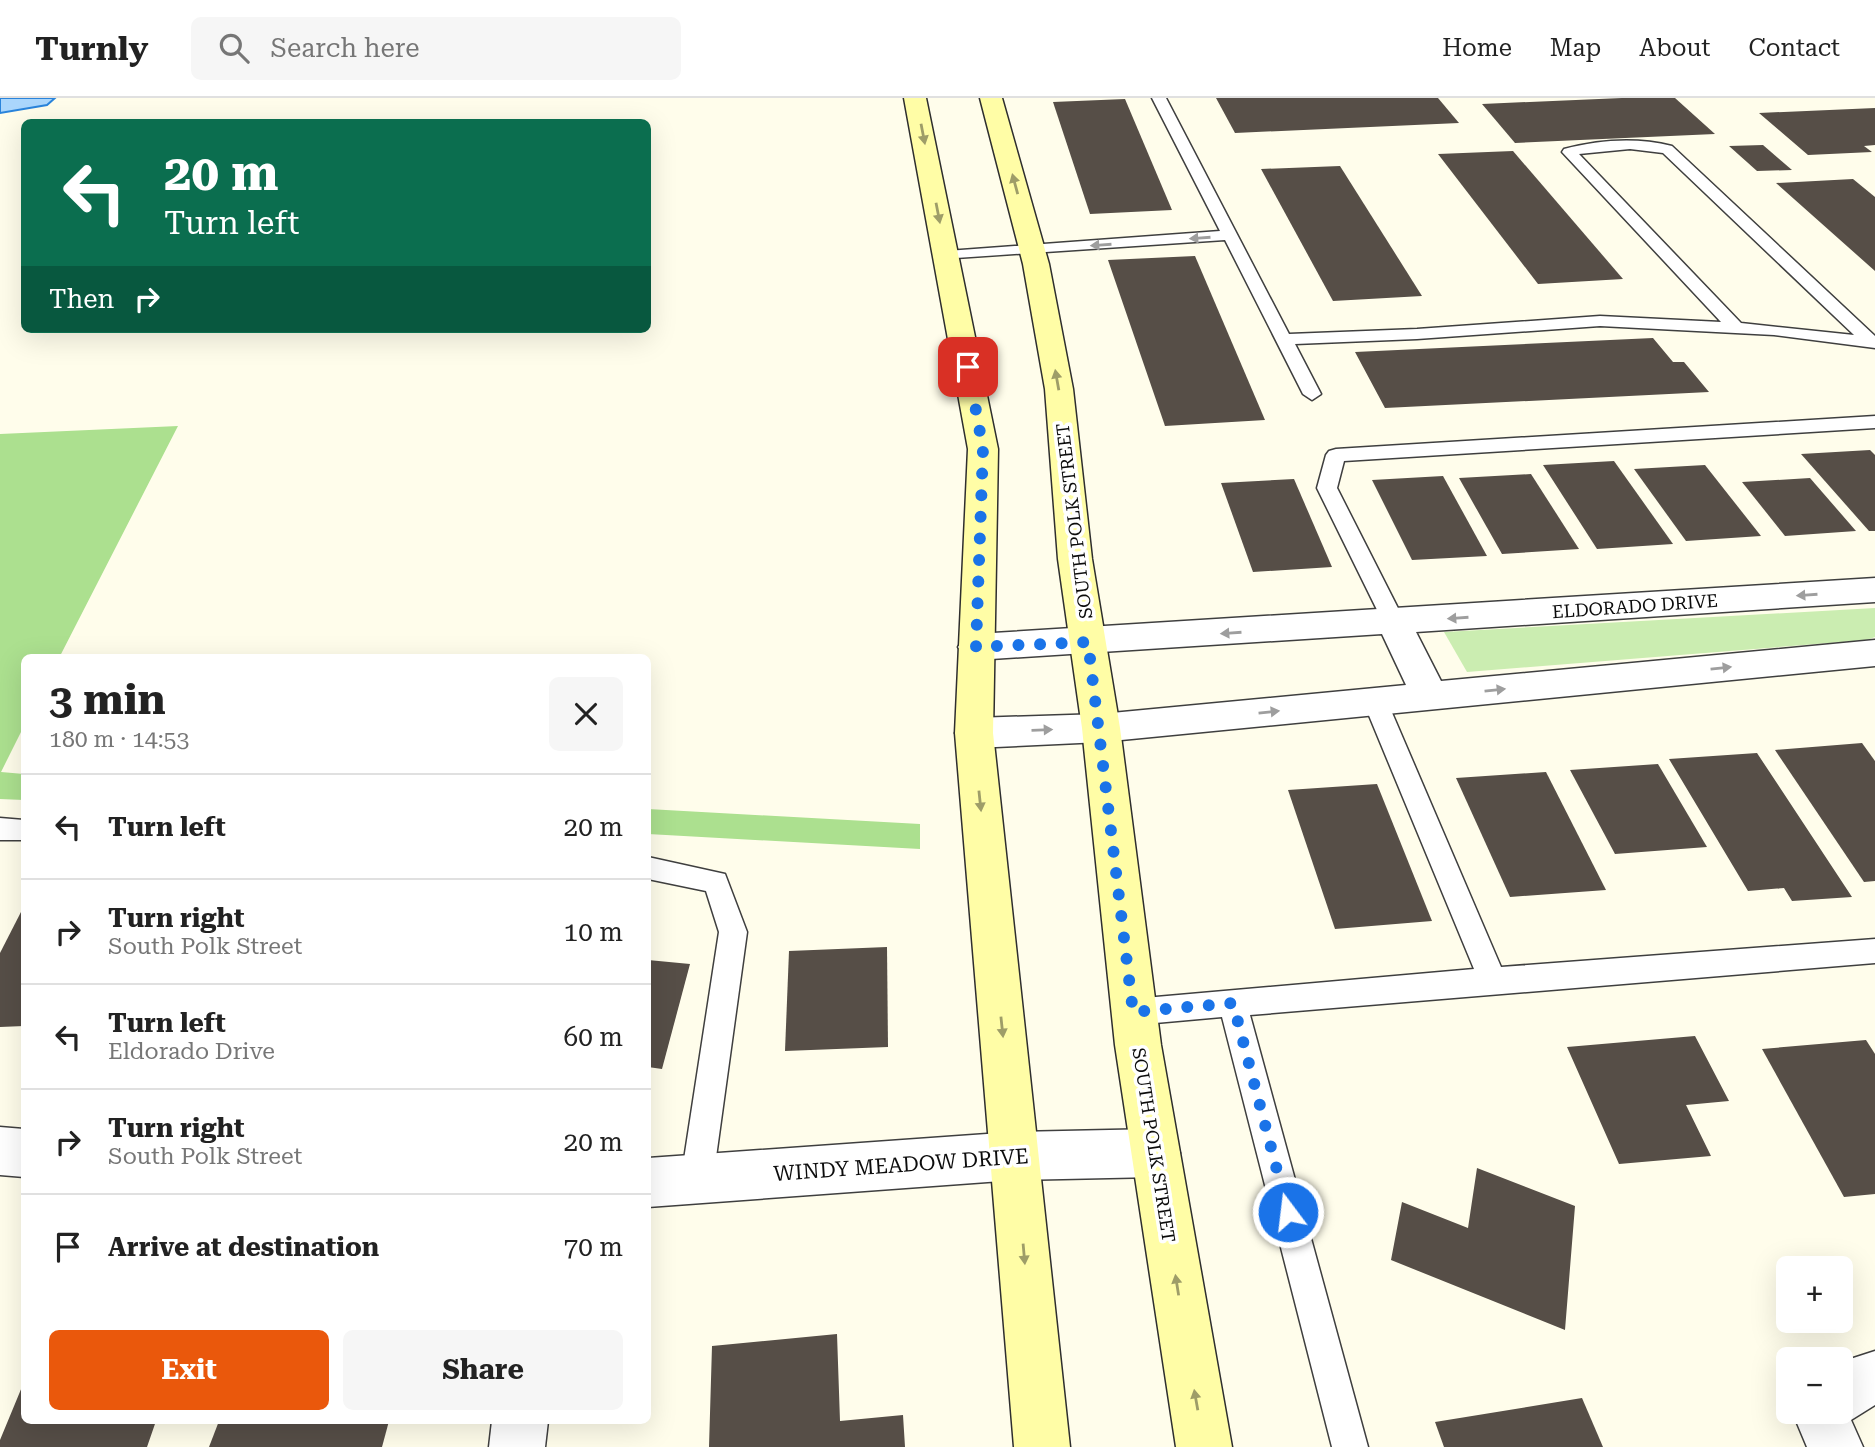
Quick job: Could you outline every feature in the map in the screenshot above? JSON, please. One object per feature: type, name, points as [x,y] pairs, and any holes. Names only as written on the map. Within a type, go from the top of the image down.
[{"type":"main road","points":[[915,98],[983,449],[974,733],[1042,1447]]},
{"type":"main road","name":"SOUTH POLK STREET","points":[[991,98],[1032,250],[1059,389],[1075,559],[1101,728],[1133,1012],[1204,1447]]},
{"type":"street","name":"ELDORADO DRIVE","points":[[976,647],[1875,590]]},
{"type":"street","points":[[1394,622],[1430,696]]},
{"type":"street","points":[[974,733],[1101,728],[1875,653]]},
{"type":"street","points":[[0,1151],[21,1153]]},
{"type":"street","name":"WINDY MEADOW DRIVE","points":[[651,1183],[1015,1156],[1156,1153]]},
{"type":"street","points":[[1853,1385],[1875,1378]]},
{"type":"street","points":[[517,1447],[520,1424]]},
{"type":"street","points":[[1825,1424],[1835,1447]]},
{"type":"lane","points":[[1160,98],[1312,394]]},
{"type":"lane","points":[[1735,327],[1569,152],[1592,145],[1632,144],[1667,149],[1874,343]]},
{"type":"lane","points":[[947,256],[1231,235]]},
{"type":"lane","points":[[1284,339],[1417,334],[1600,321],[1735,327],[1874,343]]},
{"type":"lane","points":[[1394,622],[1326,488],[1336,455],[1875,422]]},
{"type":"lane","points":[[1376,701],[1493,980]]},
{"type":"lane","points":[[0,829],[21,830]]},
{"type":"lane","points":[[651,869],[716,882],[733,932],[697,1179]]},
{"type":"lane","points":[[1133,1012],[1493,980],[1875,951]]},
{"type":"lane","points":[[1233,1003],[1350,1447]]},
{"type":"green space","points":[[178,426],[61,654],[21,654],[21,732],[1,772],[21,774],[21,800],[0,799],[0,434]]},
{"type":"green space","points":[[1875,608],[1875,637],[1867,640],[1467,672],[1444,632]]},
{"type":"green space","points":[[651,809],[920,824],[920,849],[651,834]]},
{"type":"water","points":[[0,98],[55,98],[47,105],[0,113]]},
{"type":"building","points":[[1216,98],[1438,98],[1459,123],[1235,133]]},
{"type":"building","points":[[1675,98],[1715,134],[1515,143],[1482,104]]},
{"type":"building","points":[[1125,99],[1172,210],[1090,214],[1053,102]]},
{"type":"building","points":[[1875,108],[1875,145],[1864,146],[1872,152],[1808,155],[1759,113]]},
{"type":"building","points":[[1763,145],[1792,170],[1757,171],[1729,146]]},
{"type":"building","points":[[1513,151],[1623,279],[1538,284],[1438,154]]},
{"type":"building","points":[[1340,166],[1422,296],[1333,301],[1261,169]]},
{"type":"building","points":[[1853,179],[1875,197],[1875,271],[1776,183]]},
{"type":"building","points":[[1195,256],[1265,420],[1165,426],[1108,260]]},
{"type":"building","points":[[1653,338],[1673,362],[1684,362],[1709,392],[1385,408],[1355,352]]},
{"type":"building","points":[[1870,450],[1875,455],[1875,531],[1869,531],[1801,454]]},
{"type":"building","points":[[1614,461],[1673,544],[1597,549],[1543,465]]},
{"type":"building","points":[[1705,465],[1761,536],[1686,541],[1634,469]]},
{"type":"building","points":[[1531,474],[1579,549],[1502,554],[1459,478]]},
{"type":"building","points":[[1443,476],[1487,556],[1412,560],[1372,480]]},
{"type":"building","points":[[1810,478],[1856,531],[1785,536],[1742,482]]},
{"type":"building","points":[[1294,479],[1332,567],[1253,572],[1221,483]]},
{"type":"building","points":[[1862,743],[1875,761],[1875,881],[1864,882],[1775,750]]},
{"type":"building","points":[[1757,753],[1852,897],[1792,901],[1784,888],[1748,891],[1669,759]]},
{"type":"building","points":[[1658,764],[1707,847],[1615,854],[1570,770]]},
{"type":"building","points":[[1546,772],[1606,890],[1510,897],[1456,778]]},
{"type":"building","points":[[1377,784],[1432,921],[1335,929],[1288,790]]},
{"type":"building","points":[[21,912],[21,1026],[0,1027],[0,953]]},
{"type":"building","points":[[887,947],[888,1047],[785,1051],[789,951]]},
{"type":"building","points":[[651,960],[690,964],[662,1069],[651,1067]]},
{"type":"building","points":[[1695,1036],[1729,1101],[1686,1105],[1711,1156],[1619,1164],[1567,1047]]},
{"type":"building","points":[[1866,1040],[1875,1054],[1875,1194],[1844,1197],[1762,1049]]},
{"type":"building","points":[[1477,1168],[1575,1206],[1565,1330],[1391,1260],[1402,1202],[1468,1228]]},
{"type":"building","points":[[837,1334],[840,1421],[903,1415],[905,1447],[709,1447],[712,1346]]},
{"type":"building","points":[[21,1389],[21,1424],[155,1424],[147,1447],[0,1447],[0,1440]]},
{"type":"building","points":[[1582,1398],[1603,1447],[1444,1447],[1435,1422]]},
{"type":"building","points":[[218,1424],[388,1424],[382,1447],[209,1447]]},
{"type":"route","points":[[968,367],[983,449],[976,647],[1088,642],[1101,728],[1133,1012],[1233,1003],[1288,1212]]}]
